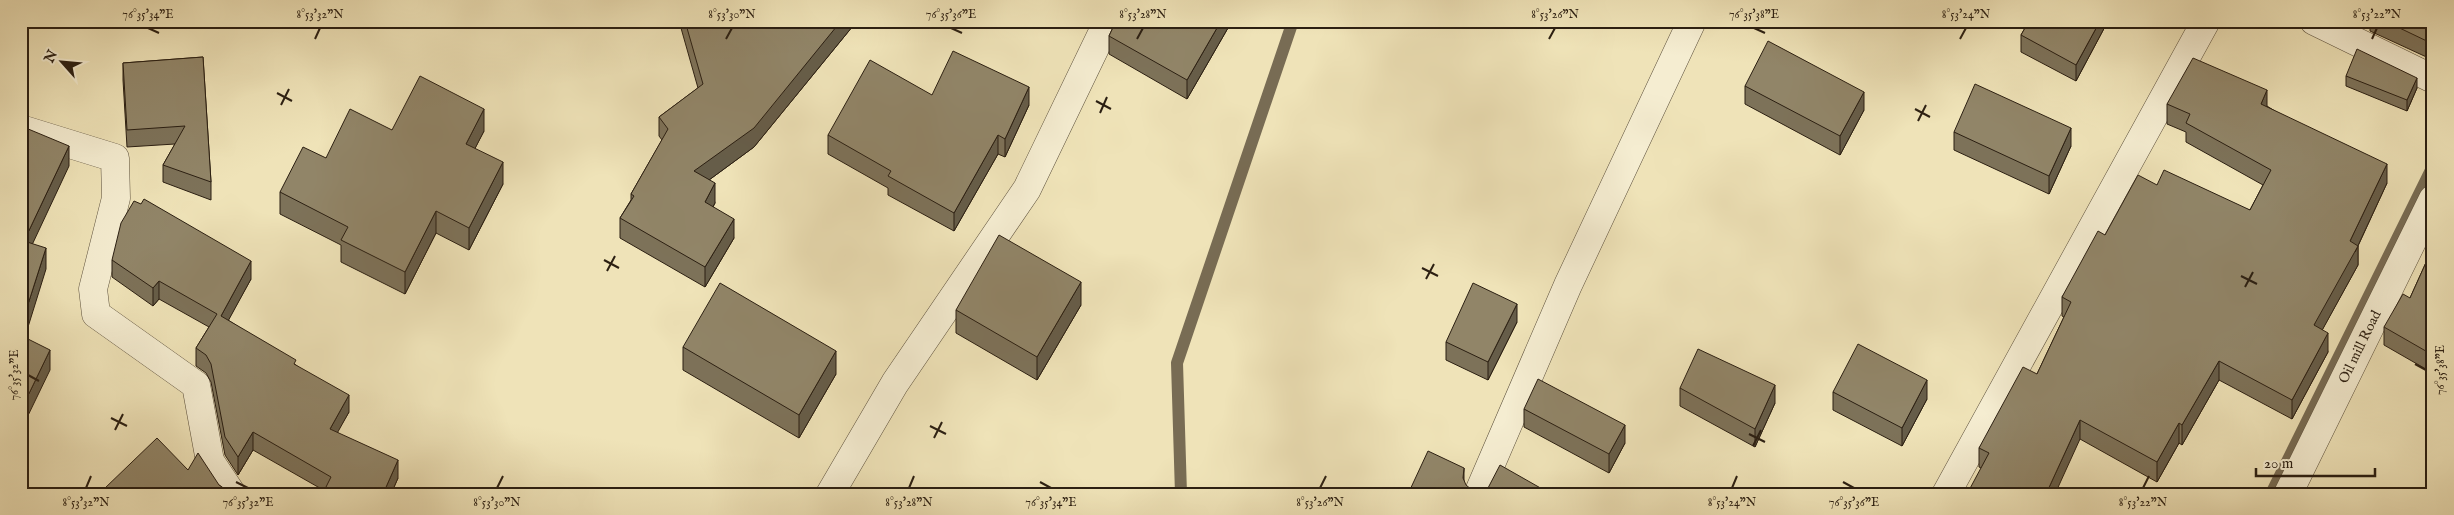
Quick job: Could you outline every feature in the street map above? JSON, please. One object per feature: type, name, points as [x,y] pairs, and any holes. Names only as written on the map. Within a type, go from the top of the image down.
[{"type":"street","points":[[830,494],[895,383],[1027,189],[1108,21]]},
{"type":"street","points":[[1478,494],[1568,284],[1692,21]]},
{"type":"street","points":[[1946,494],[2206,21]]},
{"type":"street","points":[[2314,21],[2433,79]]},
{"type":"street","points":[[21,129],[115,158],[116,198],[92,289],[96,314],[196,385],[210,461],[232,494]]},
{"type":"street","name":"Oil mill Road","points":[[2288,494],[2433,199]]},
{"type":"building","points":[[685,21],[841,21],[754,128],[694,171],[715,183],[705,202],[734,219],[705,267],[620,218],[634,196],[631,194],[668,129],[659,117],[703,84]]},
{"type":"building","points":[[1116,21],[1221,21],[1187,80],[1109,36]]},
{"type":"building","points":[[2029,21],[2100,21],[2076,65],[2021,35]]},
{"type":"building","points":[[2385,21],[2433,21],[2433,44]]},
{"type":"building","points":[[1768,41],[1864,92],[1840,136],[1745,86]]},
{"type":"building","points":[[2357,49],[2417,78],[2407,100],[2346,76]]},
{"type":"building","points":[[953,51],[1029,87],[1005,139],[998,135],[954,213],[888,176],[891,171],[828,135],[870,60],[932,95]]},
{"type":"building","points":[[203,57],[211,182],[163,165],[185,126],[127,130],[123,63]]},
{"type":"building","points":[[2193,58],[2267,90],[2261,104],[2387,164],[2350,241],[2358,246],[2314,325],[2328,333],[2292,400],[2219,361],[2182,425],[2179,423],[2157,462],[2080,420],[2046,494],[1967,494],[1989,453],[1979,448],[2023,367],[2037,374],[2071,302],[2062,297],[2098,231],[2105,235],[2138,175],[2157,185],[2164,170],[2250,210],[2271,170],[2186,123],[2190,114],[2167,104]]},
{"type":"building","points":[[420,76],[484,109],[466,144],[503,162],[469,228],[436,211],[405,272],[341,240],[348,227],[280,192],[303,147],[326,158],[350,109],[392,130]]},
{"type":"building","points":[[1975,84],[2071,128],[2049,176],[1954,132]]},
{"type":"building","points":[[21,126],[69,146],[24,241],[46,248],[22,323],[28,326],[22,336],[50,350],[21,410]]},
{"type":"building","points":[[144,199],[251,261],[221,316],[296,360],[294,364],[349,395],[330,429],[398,460],[383,494],[336,494],[325,489],[331,477],[253,432],[238,457],[225,437],[211,364],[206,355],[196,348],[217,314],[159,281],[153,288],[112,260],[121,223],[134,201],[141,204]]},
{"type":"building","points":[[999,235],[1081,282],[1037,357],[956,310]]},
{"type":"building","points":[[2433,247],[2433,351],[2431,354],[2384,327],[2403,294],[2410,298]]},
{"type":"building","points":[[720,283],[836,351],[799,415],[683,347]]},
{"type":"building","points":[[1473,283],[1517,304],[1488,362],[1446,342]]},
{"type":"building","points":[[1858,344],[1927,380],[1902,428],[1833,392]]},
{"type":"building","points":[[1698,349],[1775,385],[1755,429],[1680,388]]},
{"type":"building","points":[[1538,379],[1625,425],[1609,454],[1524,409]]},
{"type":"building","points":[[157,438],[188,470],[198,453],[219,485],[232,494],[108,494],[104,489]]},
{"type":"building","points":[[1428,451],[1464,468],[1463,478],[1466,485],[1472,490],[1480,491],[1488,488],[1500,465],[1544,490],[1542,494],[1408,494]]},
{"type":"waterway","points":[[1181,494],[1177,363],[1293,21]]},
{"type":"waterway","points":[[2271,494],[2433,166]]}]
